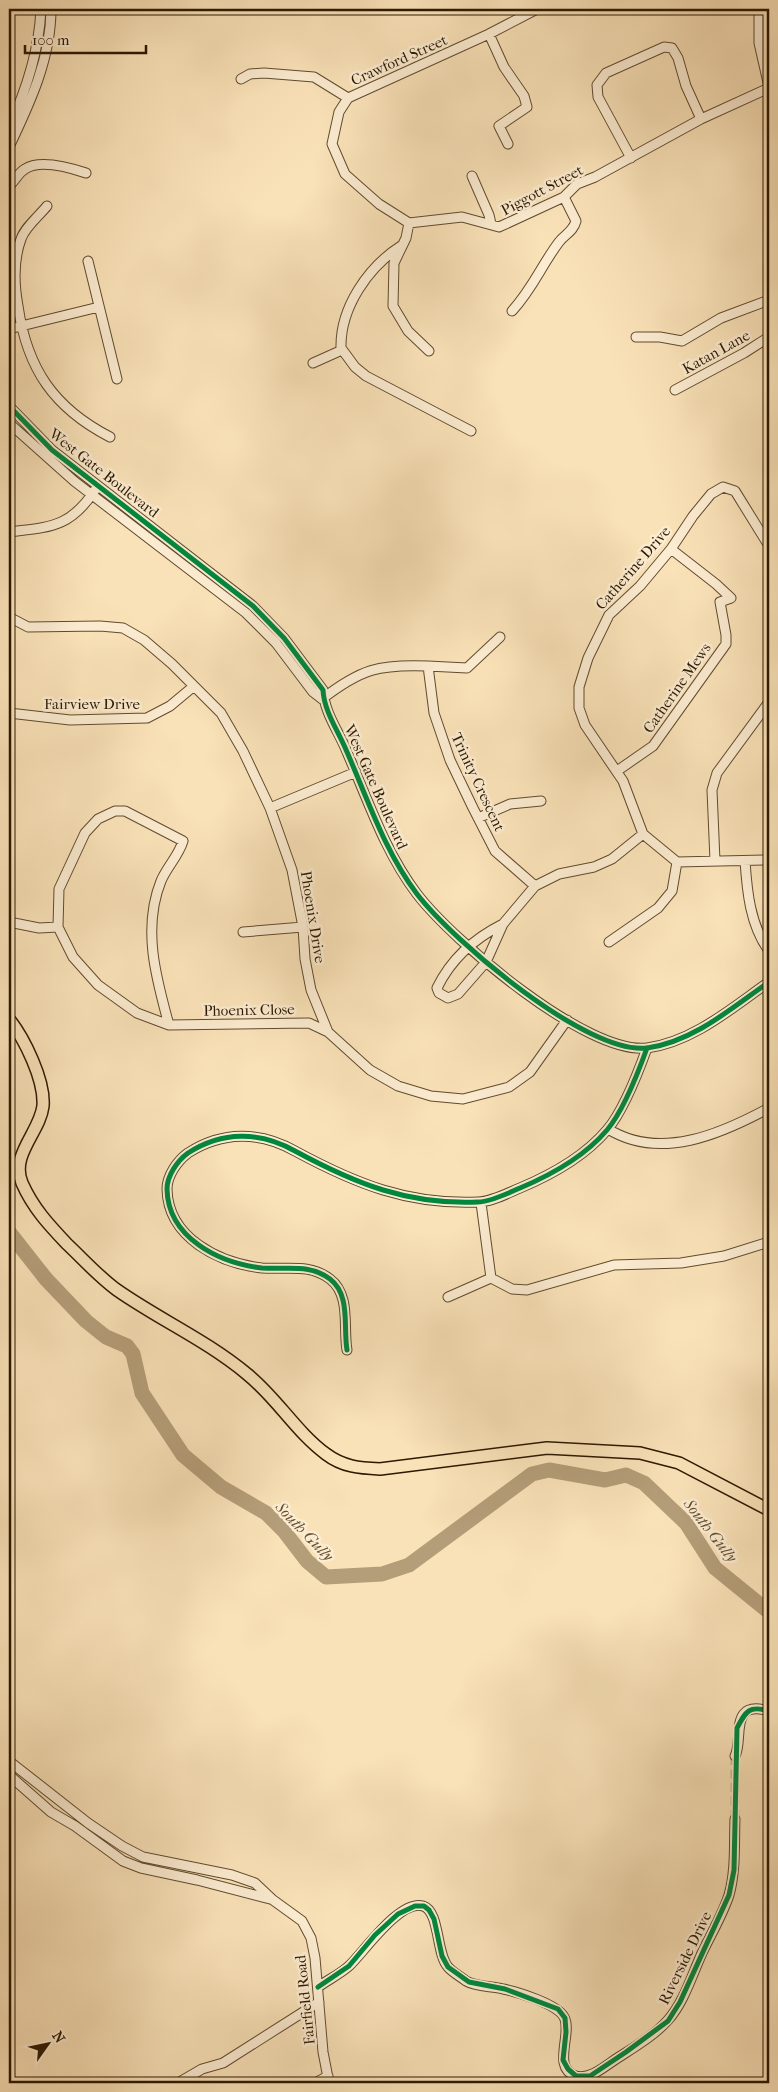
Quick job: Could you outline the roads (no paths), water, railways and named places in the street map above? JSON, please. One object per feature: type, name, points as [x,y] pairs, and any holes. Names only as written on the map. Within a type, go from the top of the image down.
[{"type":"main road","points":[[9,1019],[27,1047],[42,1090],[43,1106],[39,1120],[22,1155],[20,1170],[21,1181],[34,1208],[77,1254],[116,1288],[149,1311],[215,1348],[249,1375],[305,1436],[327,1455],[352,1468],[380,1469],[547,1448],[640,1453],[679,1463],[769,1510]]},
{"type":"street","points":[[9,127],[28,82],[36,53],[41,9]]},
{"type":"street","points":[[9,147],[37,84],[46,54],[51,9]]},
{"type":"street","name":"Crawford Street","points":[[241,80],[247,74],[257,73],[314,77],[348,98],[489,34],[537,9]]},
{"type":"street","points":[[759,9],[759,43],[769,88]]},
{"type":"street","points":[[489,34],[504,67],[524,96],[526,107],[499,126],[508,144]]},
{"type":"street","points":[[631,158],[598,97],[597,85],[606,73],[664,47],[672,48],[678,58],[686,86],[701,119]]},
{"type":"street","name":"Piggott Street","points":[[409,223],[462,217],[499,227],[564,197],[578,184],[631,158],[701,119],[769,88]]},
{"type":"street","points":[[348,98],[339,112],[332,144],[345,174],[379,204],[409,223],[394,262],[393,306],[408,331],[429,351]]},
{"type":"street","points":[[9,186],[25,169],[31,166],[56,165],[86,173]]},
{"type":"street","points":[[472,176],[491,224]]},
{"type":"street","points":[[512,311],[529,293],[561,240],[575,227],[576,221],[564,197]]},
{"type":"street","points":[[47,206],[21,238],[13,278],[27,351],[51,390],[70,411],[93,428],[110,437]]},
{"type":"street","points":[[401,246],[391,252],[365,279],[342,326],[342,350],[355,367],[366,376],[471,431]]},
{"type":"street","points":[[88,261],[117,379]]},
{"type":"street","points":[[636,337],[660,337],[682,341],[721,318],[769,300]]},
{"type":"street","points":[[9,329],[98,307]]},
{"type":"street","name":"Katan Lane","points":[[675,390],[744,353],[769,337]]},
{"type":"street","points":[[313,363],[342,350]]},
{"type":"street","name":"West Gate Boulevard","points":[[9,406],[52,450],[253,606],[284,638],[320,686],[322,699],[387,845],[417,894],[486,962],[567,1020],[607,1041],[647,1048],[668,1043],[694,1032],[769,982]]},
{"type":"street","name":"West Gate Boulevard","points":[[9,422],[45,457],[246,613],[276,643],[315,695],[322,699]]},
{"type":"street","points":[[9,532],[53,527],[68,519],[82,507],[97,485]]},
{"type":"street","name":"Catherine Drive","points":[[677,862],[643,834],[617,771],[585,725],[579,708],[579,687],[588,658],[609,615],[640,586],[672,549],[692,516],[711,494],[723,487],[736,491],[769,546]]},
{"type":"street","name":"Catherine Mews","points":[[617,771],[653,746],[726,644],[720,602],[730,598],[716,584],[672,549]]},
{"type":"street","name":"Phoenix Drive","points":[[9,617],[28,627],[100,626],[123,628],[144,640],[221,713],[233,732],[270,808],[292,870],[304,927],[306,959],[312,990],[328,1032],[370,1070],[398,1086],[431,1096],[463,1099],[509,1087],[530,1072],[567,1020]]},
{"type":"street","points":[[322,699],[349,680],[376,668],[394,665],[466,668],[500,638]]},
{"type":"street","name":"Trinity Crescent","points":[[428,666],[434,713],[450,760],[478,818],[495,851],[535,886]]},
{"type":"street","name":"Fairview Drive","points":[[9,713],[70,720],[147,718],[170,706],[194,686]]},
{"type":"street","points":[[715,861],[712,790],[717,773],[766,713],[769,702]]},
{"type":"street","points":[[270,808],[356,772]]},
{"type":"street","points":[[478,818],[510,804],[541,801]]},
{"type":"street","name":"Phoenix Close","points":[[169,1025],[154,964],[151,924],[154,905],[162,880],[183,843],[182,838],[125,811],[115,812],[98,820],[85,833],[59,889],[58,927],[73,957],[98,985],[137,1013],[169,1025],[309,1023],[328,1032]]},
{"type":"street","points":[[503,924],[482,934],[468,946],[441,980],[437,988],[439,992],[448,998],[458,994],[486,962],[503,924],[535,886],[559,874],[594,866],[612,859],[643,834]]},
{"type":"street","points":[[609,942],[658,908],[672,891],[677,862],[769,860]]},
{"type":"street","points":[[745,861],[747,888],[754,919],[769,951]]},
{"type":"street","points":[[9,922],[39,928],[58,927]]},
{"type":"street","points":[[243,932],[304,927]]},
{"type":"street","points":[[347,1350],[344,1304],[340,1293],[331,1280],[303,1267],[262,1268],[218,1256],[194,1242],[175,1222],[167,1203],[167,1180],[182,1157],[203,1143],[231,1136],[257,1136],[288,1146],[352,1180],[387,1193],[437,1201],[481,1203],[541,1179],[593,1144],[608,1128],[637,1078],[647,1048]]},
{"type":"street","points":[[608,1128],[622,1137],[648,1143],[676,1143],[706,1137],[738,1125],[769,1108]]},
{"type":"street","points":[[481,1203],[491,1278]]},
{"type":"street","points":[[491,1278],[512,1289],[526,1290],[614,1265],[681,1263],[724,1256],[769,1242]]},
{"type":"street","points":[[448,1297],[491,1278]]},
{"type":"street","points":[[735,1756],[737,1728],[746,1712],[757,1707],[769,1711]]},
{"type":"street","name":"Fairfield Road","points":[[9,1761],[72,1811],[122,1846],[144,1857],[197,1867],[255,1883],[273,1900],[302,1921],[311,1938],[318,1987],[323,2052],[329,2079]]},
{"type":"street","name":"Fairfield Road","points":[[9,1775],[51,1812],[75,1826],[123,1860],[141,1868],[197,1880],[273,1900]]},
{"type":"street","name":"Riverside Drive","points":[[318,1987],[349,1966],[375,1935],[398,1914],[415,1906],[424,1906],[429,1910],[434,1919],[442,1956],[448,1967],[469,1982],[505,1989],[558,2009],[565,2018],[566,2032],[563,2060],[576,2076],[590,2076],[668,2020],[680,2002],[729,1895],[734,1870],[735,1819]]},
{"type":"street","points":[[178,2083],[202,2069],[222,2062],[319,2002]]},
{"type":"street","points":[[315,2083],[329,2079]]},
{"type":"waterway","name":"South Gully","points":[[9,1232],[46,1279],[86,1321],[106,1337],[127,1346],[133,1354],[142,1393],[183,1455],[221,1487],[266,1513],[284,1531],[307,1561],[326,1577],[382,1574],[409,1565],[532,1474],[549,1470],[605,1480],[626,1475],[644,1483],[686,1523],[715,1568],[769,1612]]},
{"type":"tunnel","points":[[735,1756],[735,1819]]}]
